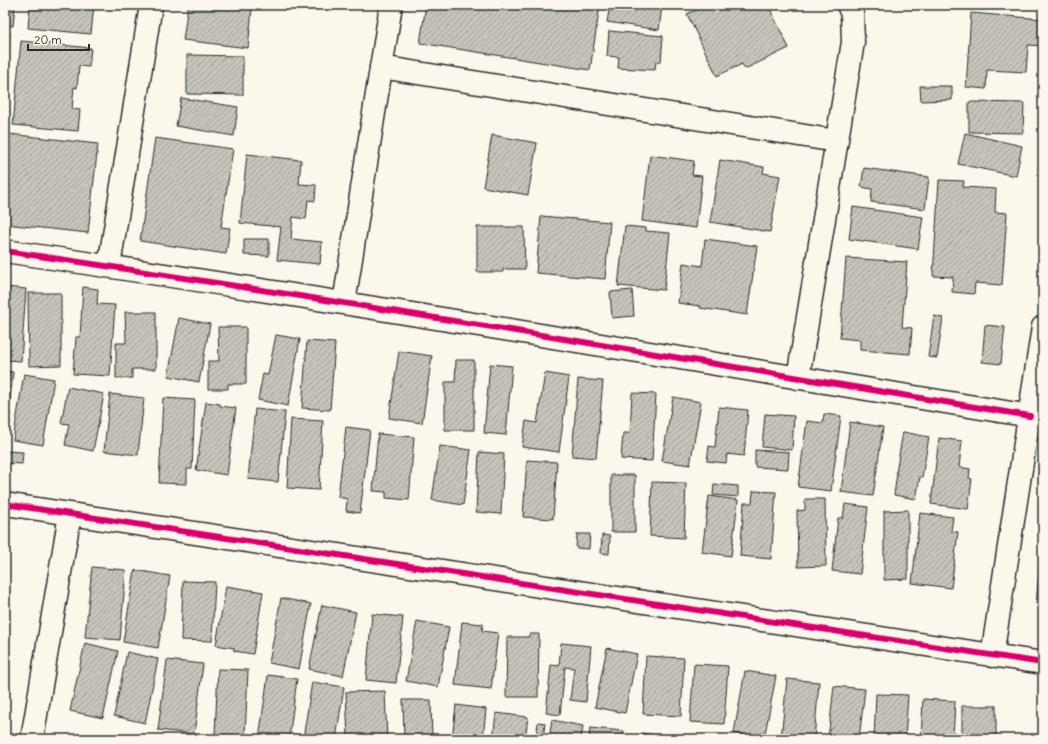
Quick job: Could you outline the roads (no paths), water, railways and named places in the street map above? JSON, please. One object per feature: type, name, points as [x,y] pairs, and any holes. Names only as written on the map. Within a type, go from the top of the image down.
[{"type":"street","points":[[109,266],[151,5]]},
{"type":"street","points":[[344,303],[391,5]]},
{"type":"street","points":[[798,378],[853,42],[852,14],[848,5]]},
{"type":"street","points":[[381,67],[836,141]]},
{"type":"street","points":[[5,251],[344,303],[1030,416]]},
{"type":"street","points":[[992,656],[1043,327]]},
{"type":"street","points":[[5,504],[1043,663]]},
{"type":"street","points":[[32,739],[70,514]]}]
